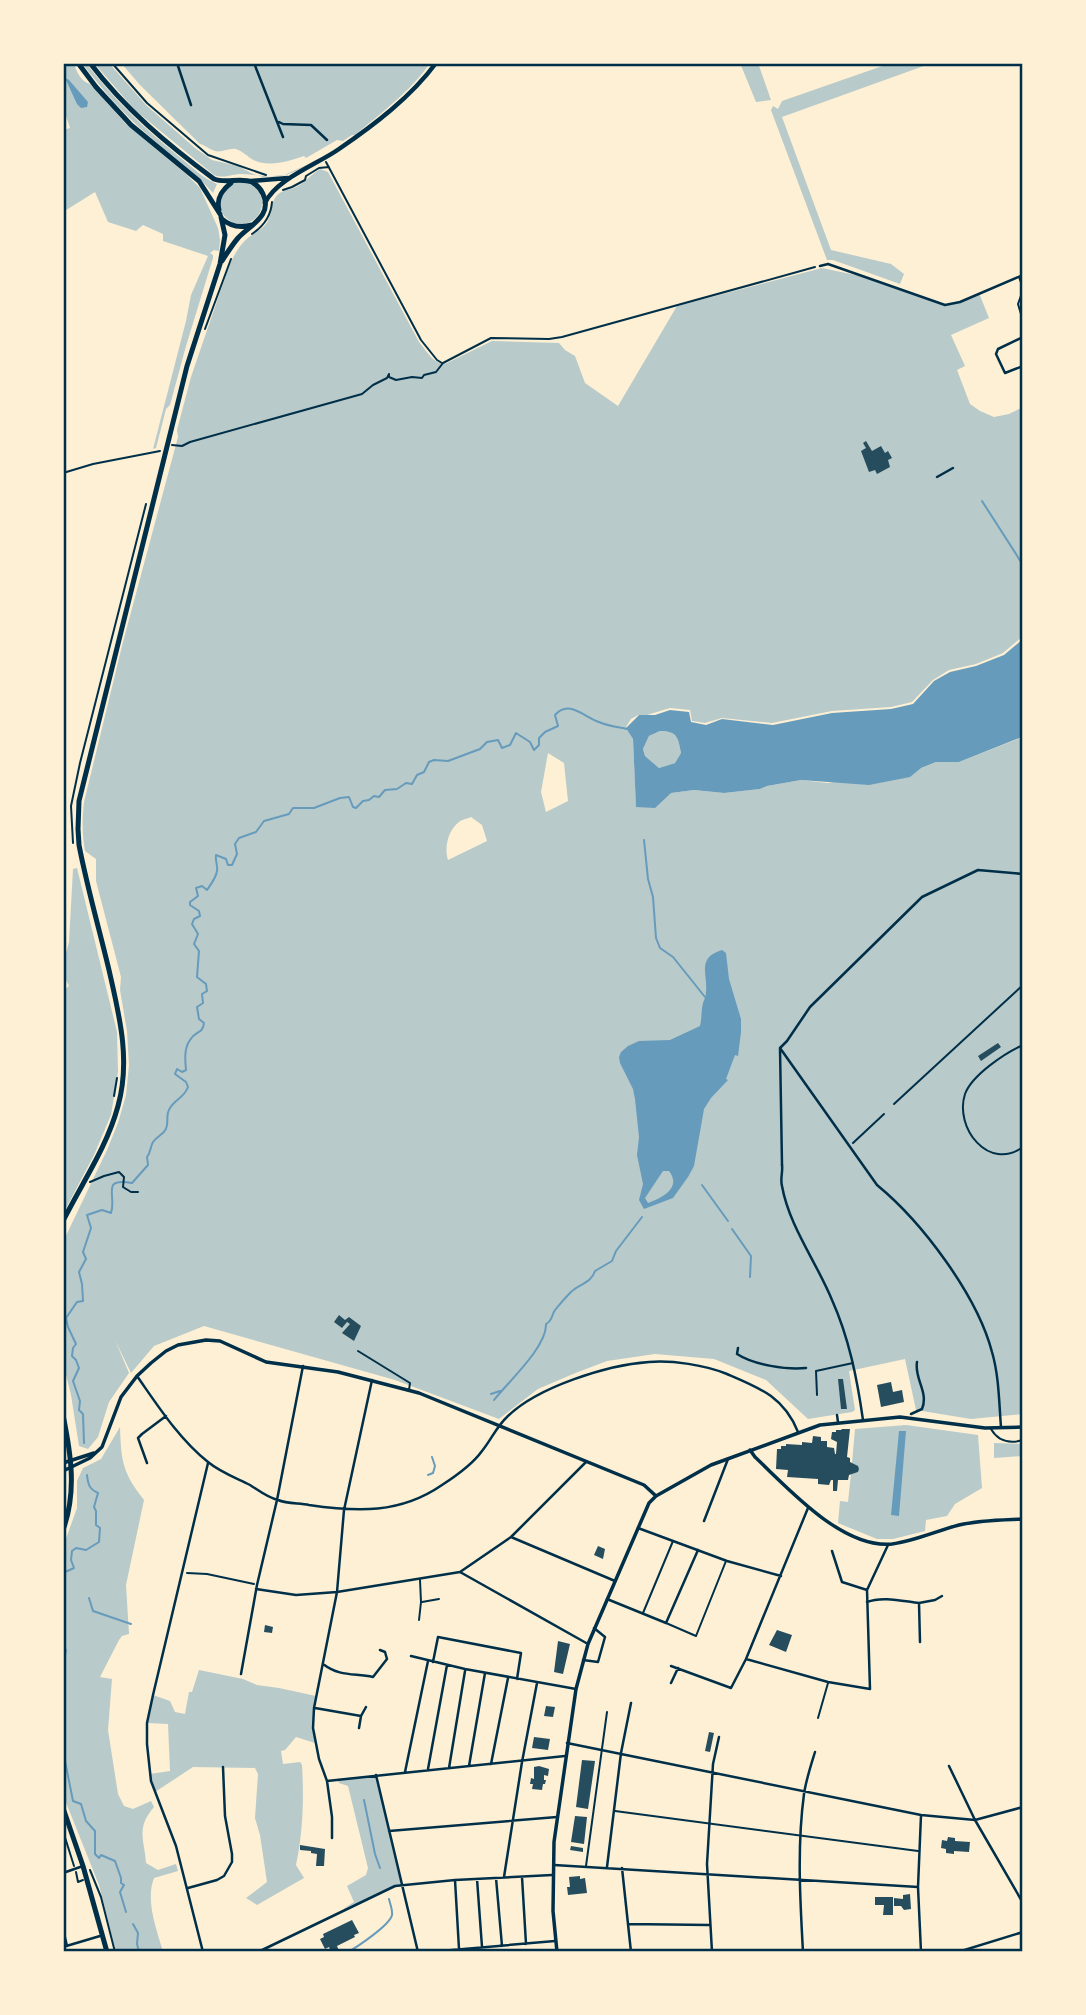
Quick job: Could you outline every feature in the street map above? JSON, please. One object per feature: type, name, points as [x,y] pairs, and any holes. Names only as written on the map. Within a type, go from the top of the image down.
[{"type":"highway","points":[[78,63],[131,125],[198,181],[227,223],[237,226],[256,223]]},
{"type":"highway","points":[[90,63],[116,96],[161,138],[214,179],[226,182],[250,181],[260,188],[265,203],[262,217],[238,238],[220,264]]},
{"type":"highway","points":[[63,1221],[112,1125],[121,1093],[124,1066],[120,1017],[79,845],[79,801],[187,366],[220,264],[225,235],[218,206],[221,193],[233,180]]},
{"type":"highway","points":[[63,1415],[73,1485],[63,1530]]},
{"type":"highway","points":[[63,1808],[83,1866],[107,1952]]},
{"type":"main road","points":[[265,203],[273,192],[292,177],[337,151],[372,124],[414,88],[436,63]]},
{"type":"main road","points":[[250,181],[292,177]]},
{"type":"street","points":[[177,63],[191,105]]},
{"type":"street","points":[[254,63],[284,137]]},
{"type":"street","points":[[279,122],[311,125],[327,139]]},
{"type":"street","points":[[820,266],[828,264],[945,305],[960,302],[1021,276]]},
{"type":"street","points":[[1023,337],[998,349],[996,354],[1006,373],[1023,366]]},
{"type":"street","points":[[937,477],[953,468]]},
{"type":"street","points":[[863,1420],[850,1345],[832,1298],[798,1233],[781,1180],[780,1048],[788,1041],[810,1007],[922,897],[978,870],[1023,874]]},
{"type":"street","points":[[780,1048],[877,1185],[894,1199],[941,1253],[978,1315],[994,1360],[1001,1427]]},
{"type":"street","points":[[63,1471],[71,1464],[90,1458],[106,1441],[121,1397],[137,1376],[166,1351],[192,1341],[220,1342],[266,1362],[303,1366],[409,1390],[644,1485],[656,1496]]},
{"type":"street","points":[[738,1348],[737,1354],[757,1363],[794,1369],[806,1368]]},
{"type":"street","points":[[137,1376],[178,1432],[208,1463],[277,1500],[344,1510],[367,1510],[405,1504],[421,1497],[469,1465],[507,1417],[533,1398],[572,1380],[602,1371],[651,1362],[712,1368],[748,1383],[783,1405],[792,1416],[798,1432]]},
{"type":"street","points":[[911,1414],[922,1409],[925,1401],[917,1377],[917,1362]]},
{"type":"street","points":[[241,1674],[256,1587],[277,1500],[303,1366]]},
{"type":"street","points":[[332,1838],[327,1781],[319,1759],[313,1728],[314,1708],[337,1592],[344,1510],[372,1380]]},
{"type":"street","points":[[837,1415],[838,1422]]},
{"type":"street","points":[[147,1463],[138,1438],[166,1416]]},
{"type":"street","points":[[557,1952],[552,1865],[576,1689],[587,1644],[649,1503],[692,1475],[750,1450],[820,1425],[900,1417],[990,1428],[1023,1427]]},
{"type":"street","points":[[750,1450],[808,1508],[829,1524],[873,1542],[888,1544],[974,1522],[1023,1519]]},
{"type":"street","points":[[704,1521],[728,1459]]},
{"type":"street","points":[[256,1587],[296,1595],[337,1592],[460,1572],[511,1537],[586,1462]]},
{"type":"street","points":[[63,1463],[71,1464]]},
{"type":"street","points":[[203,1952],[176,1846],[151,1781],[147,1744],[151,1704],[208,1463]]},
{"type":"street","points":[[671,1666],[732,1688],[808,1508]]},
{"type":"street","points":[[638,1527],[698,1550],[780,1576]]},
{"type":"street","points":[[511,1537],[615,1581]]},
{"type":"street","points":[[746,1660],[828,1682],[870,1689],[867,1590],[888,1544]]},
{"type":"street","points":[[607,1599],[666,1623],[698,1550]]},
{"type":"street","points":[[832,1550],[842,1583],[867,1590]]},
{"type":"street","points":[[460,1572],[587,1644]]},
{"type":"street","points":[[867,1602],[874,1599],[919,1604],[942,1596]]},
{"type":"street","points":[[919,1604],[920,1642]]},
{"type":"street","points":[[583,1660],[598,1662],[605,1637],[594,1628]]},
{"type":"street","points":[[433,1662],[438,1637],[521,1653],[517,1679]]},
{"type":"street","points":[[323,1664],[342,1675],[351,1673],[373,1677],[382,1667],[390,1649]]},
{"type":"street","points":[[380,1650],[387,1654]]},
{"type":"street","points":[[411,1656],[465,1670],[576,1689]]},
{"type":"street","points":[[405,1772],[428,1661]]},
{"type":"street","points":[[428,1769],[447,1665]]},
{"type":"street","points":[[671,1683],[678,1668]]},
{"type":"street","points":[[449,1768],[465,1670]]},
{"type":"street","points":[[469,1766],[485,1673]]},
{"type":"street","points":[[491,1764],[508,1678]]},
{"type":"street","points":[[504,1877],[537,1683]]},
{"type":"street","points":[[607,1867],[621,1753],[631,1703]]},
{"type":"street","points":[[1023,1705],[1023,1714]]},
{"type":"street","points":[[359,1728],[366,1707]]},
{"type":"street","points":[[314,1708],[361,1716]]},
{"type":"street","points":[[712,1952],[707,1874],[712,1772],[719,1737]]},
{"type":"street","points":[[567,1743],[921,1815],[975,1820],[1023,1807]]},
{"type":"street","points":[[803,1952],[799,1880],[801,1834],[804,1791],[815,1752]]},
{"type":"street","points":[[327,1781],[565,1756]]},
{"type":"street","points":[[949,1766],[975,1820],[1023,1903]]},
{"type":"street","points":[[188,1888],[224,1876],[232,1862],[225,1816],[223,1767]]},
{"type":"street","points":[[376,1775],[418,1952]]},
{"type":"street","points":[[921,1815],[918,1887],[921,1952]]},
{"type":"street","points":[[389,1831],[557,1817]]},
{"type":"street","points":[[552,1865],[918,1887]]},
{"type":"street","points":[[63,1873],[83,1866]]},
{"type":"street","points":[[622,1868],[631,1952]]},
{"type":"street","points":[[258,1952],[401,1885],[552,1875]]},
{"type":"street","points":[[522,1877],[526,1944]]},
{"type":"street","points":[[496,1878],[502,1946]]},
{"type":"street","points":[[477,1879],[482,1947]]},
{"type":"street","points":[[455,1880],[459,1949]]},
{"type":"street","points":[[628,1924],[710,1925]]},
{"type":"street","points":[[63,1929],[65,1946],[103,1935]]},
{"type":"street","points":[[958,1952],[1023,1931]]},
{"type":"street","points":[[429,1952],[555,1941]]},
{"type":"lane","points":[[1021,276],[1023,290],[1018,308],[1023,321]]},
{"type":"lane","points":[[358,1351],[410,1383],[409,1390]]},
{"type":"lane","points":[[817,1395],[816,1371],[854,1363]]},
{"type":"lane","points":[[990,1428],[1000,1439],[1023,1440]]},
{"type":"lane","points":[[642,1614],[673,1541]]},
{"type":"lane","points":[[666,1623],[696,1636],[727,1560]]},
{"type":"lane","points":[[419,1620],[420,1580]]},
{"type":"lane","points":[[421,1602],[439,1599]]},
{"type":"lane","points":[[818,1718],[828,1682]]},
{"type":"lane","points":[[586,1867],[607,1712]]},
{"type":"lane","points":[[614,1810],[920,1851]]},
{"type":"path","points":[[112,63],[147,103],[208,155],[242,165],[260,174],[272,175]]},
{"type":"path","points":[[279,193],[299,184],[319,168],[329,167],[421,340],[437,360],[443,363]]},
{"type":"path","points":[[249,236],[266,221],[271,212],[273,198]]},
{"type":"path","points":[[205,329],[232,256]]},
{"type":"path","points":[[172,446],[182,446],[362,394],[389,374],[389,377],[396,380],[422,378],[424,374],[436,372],[443,363],[491,338],[562,337],[820,266]]},
{"type":"path","points":[[63,472],[161,450]]},
{"type":"path","points":[[75,852],[71,806],[147,502]]},
{"type":"path","points":[[894,1104],[1023,985]]},
{"type":"path","points":[[1023,1045],[995,1062],[974,1080],[964,1096],[963,1118],[967,1129],[978,1142],[998,1155],[1007,1155],[1023,1147]]},
{"type":"path","points":[[113,1104],[118,1072]]},
{"type":"path","points":[[849,1146],[884,1114]]},
{"type":"path","points":[[81,1188],[95,1179],[118,1172],[124,1177],[123,1188],[138,1192]]},
{"type":"path","points":[[182,1573],[207,1574],[256,1587]]},
{"type":"path","points":[[63,1831],[78,1882]]},
{"type":"path","points":[[94,1877],[115,1952]]},
{"type":"shaded area","points":[[63,63],[74,63],[82,79],[90,84],[125,123],[200,188],[218,228],[219,251],[210,253],[213,258],[170,405],[166,409],[156,448],[153,449],[191,295],[208,256],[163,241],[163,234],[143,225],[136,231],[108,222],[95,192],[63,212],[63,130],[70,128],[63,107]]},
{"type":"shaded area","points":[[82,63],[86,63],[119,102],[156,137],[199,173],[217,184],[213,193],[130,119]]},
{"type":"shaded area","points":[[94,63],[109,63],[146,105],[212,160],[238,166],[258,175],[214,175],[135,110]]},
{"type":"shaded area","points":[[121,63],[430,63],[405,92],[355,135],[343,141],[337,140],[306,158],[304,156],[270,164],[256,161],[236,149],[217,151],[200,144]]},
{"type":"shaded area","points":[[740,63],[758,63],[771,100],[756,102]]},
{"type":"shaded area","points":[[891,63],[932,63],[782,117],[831,250],[891,264],[904,274],[900,284],[827,260],[771,110],[773,106],[778,109],[782,101]]},
{"type":"shaded area","points":[[320,169],[328,172],[419,342],[435,360],[447,363],[492,341],[559,343],[575,356],[585,383],[618,406],[677,306],[822,268],[860,276],[945,305],[960,302],[979,293],[989,318],[951,335],[965,366],[957,370],[970,404],[994,417],[1023,407],[1023,636],[1003,653],[976,664],[949,670],[933,680],[912,702],[891,707],[832,711],[772,723],[722,718],[705,723],[692,721],[690,710],[670,708],[638,715],[631,719],[626,727],[633,739],[636,806],[671,793],[694,790],[724,793],[801,780],[828,783],[921,768],[936,762],[959,762],[1023,737],[1023,1414],[971,1419],[916,1410],[905,1359],[849,1371],[855,1410],[808,1419],[766,1380],[714,1359],[655,1354],[607,1361],[573,1374],[538,1389],[499,1419],[395,1380],[204,1326],[154,1346],[131,1373],[115,1340],[129,1373],[109,1402],[98,1437],[88,1449],[79,1446],[63,1362],[63,1242],[118,1123],[126,1095],[129,1065],[120,990],[121,977],[96,881],[96,859],[85,851],[84,802],[191,377],[228,269],[242,244],[266,224],[277,196],[298,186]],"holes":[[[548,753],[564,763],[568,801],[546,812],[541,792]],[[471,817],[482,825],[487,841],[448,860],[447,845],[452,830],[460,821]]]},
{"type":"shaded area","points":[[241,182],[256,188],[262,203],[256,218],[241,224],[226,218],[220,203],[226,188]]},
{"type":"shaded area","points":[[660,731],[676,736],[681,753],[675,763],[659,768],[645,756],[643,749],[649,736]]},
{"type":"shaded area","points":[[77,868],[117,1032],[118,1072],[111,1115],[94,1155],[63,1214],[63,991],[69,986],[63,974],[63,964],[69,942],[73,869]]},
{"type":"shaded area","points":[[906,1425],[978,1435],[982,1488],[955,1504],[947,1516],[926,1520],[925,1531],[893,1539],[877,1539],[838,1523],[840,1501],[848,1502],[851,1474],[859,1469],[852,1463],[855,1429]]},
{"type":"shaded area","points":[[120,1427],[125,1466],[144,1500],[126,1585],[129,1634],[119,1640],[100,1677],[112,1679],[108,1730],[118,1794],[124,1806],[133,1809],[151,1801],[154,1807],[148,1814],[142,1834],[146,1863],[158,1870],[176,1864],[178,1871],[154,1878],[152,1887],[153,1915],[163,1952],[116,1952],[99,1885],[63,1795],[63,1547],[77,1508],[77,1481],[83,1468],[101,1459]]},
{"type":"shaded area","points":[[994,1443],[1023,1444],[1023,1456],[994,1458]]},
{"type":"shaded area","points":[[199,1670],[316,1696],[313,1728],[315,1743],[296,1737],[281,1751],[283,1764],[300,1762],[302,1765],[302,1815],[296,1865],[304,1878],[257,1905],[246,1898],[267,1882],[255,1818],[258,1774],[255,1768],[193,1767],[155,1792],[150,1774],[170,1771],[168,1724],[148,1723],[153,1695],[170,1701],[175,1712],[185,1714],[189,1692],[192,1692]]},
{"type":"shaded area","points":[[376,1775],[401,1885],[343,1909],[354,1902],[347,1886],[366,1875],[368,1868],[348,1786],[339,1783],[337,1779]]},
{"type":"water","points":[[65,78],[88,102],[87,107],[81,108],[77,104]]},
{"type":"water","points":[[1023,639],[1022,737],[959,762],[936,762],[921,768],[910,777],[869,785],[801,780],[724,793],[694,790],[671,793],[655,808],[636,807],[633,739],[626,728],[639,715],[655,715],[670,710],[689,712],[691,722],[706,725],[722,719],[773,725],[832,713],[891,709],[913,704],[934,681],[950,672],[1004,655]],"holes":[[[660,731],[676,736],[681,753],[675,763],[659,768],[645,756],[643,749],[649,736]]]},
{"type":"water","points":[[722,950],[726,953],[729,979],[741,1019],[738,1056],[735,1055],[726,1079],[728,1080],[704,1109],[694,1166],[688,1177],[673,1198],[644,1209],[639,1200],[643,1184],[637,1155],[639,1137],[635,1099],[619,1057],[628,1046],[639,1041],[670,1040],[700,1026],[706,993],[705,967],[714,953]],"holes":[[[663,1171],[669,1171],[673,1182],[669,1192],[648,1203],[645,1198]]]},
{"type":"water","points":[[899,1431],[906,1431],[899,1516],[891,1515]]},
{"type":"building","points":[[866,441],[872,451],[881,446],[885,453],[888,451],[892,458],[888,460],[890,467],[877,474],[875,470],[869,472],[861,451],[866,448],[863,443]]},
{"type":"building","points":[[998,1043],[1001,1047],[981,1061],[978,1056]]},
{"type":"building","points":[[339,1315],[345,1320],[349,1317],[361,1326],[354,1341],[342,1333],[350,1324],[347,1322],[342,1328],[334,1322]]},
{"type":"building","points":[[838,1379],[843,1379],[847,1409],[841,1409]]},
{"type":"building","points":[[891,1382],[893,1392],[902,1390],[904,1402],[881,1407],[877,1385]]},
{"type":"building","points":[[850,1429],[847,1457],[859,1469],[849,1475],[848,1480],[838,1480],[837,1491],[833,1491],[833,1480],[829,1485],[818,1484],[818,1479],[787,1477],[788,1470],[776,1469],[777,1449],[786,1444],[812,1443],[813,1436],[827,1441],[827,1447],[834,1448],[836,1454],[837,1442],[831,1439],[832,1432]]},
{"type":"building","points":[[598,1546],[605,1549],[603,1559],[594,1555]]},
{"type":"building","points":[[265,1625],[273,1627],[272,1633],[264,1632]]},
{"type":"building","points":[[777,1630],[792,1635],[786,1652],[769,1645]]},
{"type":"building","points":[[558,1641],[570,1644],[563,1674],[554,1672]]},
{"type":"building","points":[[546,1706],[555,1707],[553,1717],[544,1716]]},
{"type":"building","points":[[709,1732],[714,1733],[710,1752],[705,1751]]},
{"type":"building","points":[[534,1737],[550,1739],[548,1750],[532,1748]]},
{"type":"building","points":[[582,1760],[595,1761],[588,1809],[576,1807]]},
{"type":"building","points":[[534,1767],[549,1769],[548,1776],[544,1775],[546,1780],[542,1790],[532,1789],[533,1784],[530,1784],[531,1778],[534,1779]]},
{"type":"building","points":[[575,1816],[587,1817],[584,1844],[571,1842]]},
{"type":"building","points":[[948,1837],[955,1838],[955,1841],[970,1842],[969,1852],[946,1853],[946,1849],[941,1848],[942,1840],[947,1841]]},
{"type":"building","points":[[300,1845],[325,1849],[324,1866],[316,1866],[317,1854],[300,1850]]},
{"type":"building","points":[[571,1846],[583,1848],[583,1852],[570,1850]]},
{"type":"building","points":[[580,1876],[580,1879],[585,1878],[587,1893],[568,1895],[569,1877]]},
{"type":"building","points":[[910,1894],[911,1909],[904,1910],[901,1906],[894,1906],[894,1898],[903,1899],[903,1895]]},
{"type":"building","points":[[875,1897],[893,1897],[893,1915],[883,1915],[884,1905],[875,1905]]},
{"type":"building","points":[[352,1920],[359,1933],[337,1946],[337,1952],[331,1952],[329,1947],[325,1949],[320,1939],[324,1937],[323,1934]]},
{"type":"waterway","points":[[982,501],[1023,565]]},
{"type":"waterway","points":[[84,1443],[83,1414],[79,1410],[80,1401],[73,1381],[79,1368],[72,1356],[76,1344],[66,1318],[77,1302],[83,1301],[79,1272],[86,1259],[83,1252],[91,1228],[87,1215],[102,1210],[111,1213],[113,1185],[132,1183],[148,1165],[147,1157],[152,1144],[166,1128],[169,1110],[188,1087],[186,1082],[175,1074],[177,1069],[182,1072],[186,1070],[185,1054],[188,1043],[203,1027],[204,1023],[199,1019],[197,1007],[203,1003],[202,994],[207,991],[206,984],[197,977],[199,951],[194,944],[198,934],[192,924],[194,919],[200,916],[190,902],[198,896],[196,888],[202,886],[207,890],[214,879],[217,869],[216,855],[226,859],[228,865],[232,865],[237,854],[235,844],[239,838],[256,832],[264,821],[289,814],[293,808],[314,808],[340,798],[349,797],[356,808],[363,801],[374,796],[379,797],[385,790],[397,789],[406,783],[412,784],[417,775],[424,772],[429,762],[448,761],[480,749],[487,742],[498,740],[502,748],[510,745],[516,733],[530,742],[534,750],[539,745],[539,738],[558,726],[555,715],[566,709],[627,729]]},
{"type":"waterway","points":[[644,840],[656,938],[660,948],[673,957],[705,997]]},
{"type":"waterway","points":[[702,1185],[728,1221]]},
{"type":"waterway","points":[[494,1400],[534,1353],[555,1310],[573,1290],[591,1279],[595,1271],[612,1261],[616,1251],[642,1217]]},
{"type":"waterway","points":[[732,1229],[751,1256],[750,1277]]},
{"type":"waterway","points":[[491,1394],[500,1391]]},
{"type":"waterway","points":[[428,1475],[433,1473],[435,1466],[432,1457]]},
{"type":"waterway","points":[[63,1576],[74,1568],[72,1551],[76,1548],[86,1550],[99,1542],[100,1528],[96,1525],[94,1507],[98,1493],[90,1486],[87,1475]]},
{"type":"waterway","points":[[89,1598],[93,1611],[131,1624]]},
{"type":"waterway","points":[[63,1608],[63,1614]]},
{"type":"waterway","points":[[63,1647],[66,1650],[65,1655]]},
{"type":"waterway","points":[[63,1751],[73,1801],[81,1804],[86,1821],[95,1831],[95,1854],[99,1858],[101,1855],[115,1861],[121,1883],[124,1885],[120,1892],[126,1912]]},
{"type":"waterway","points":[[364,1800],[380,1868]]},
{"type":"waterway","points":[[348,1952],[390,1919],[392,1913],[389,1899]]},
{"type":"waterway","points":[[133,1924],[138,1933],[139,1952]]}]
